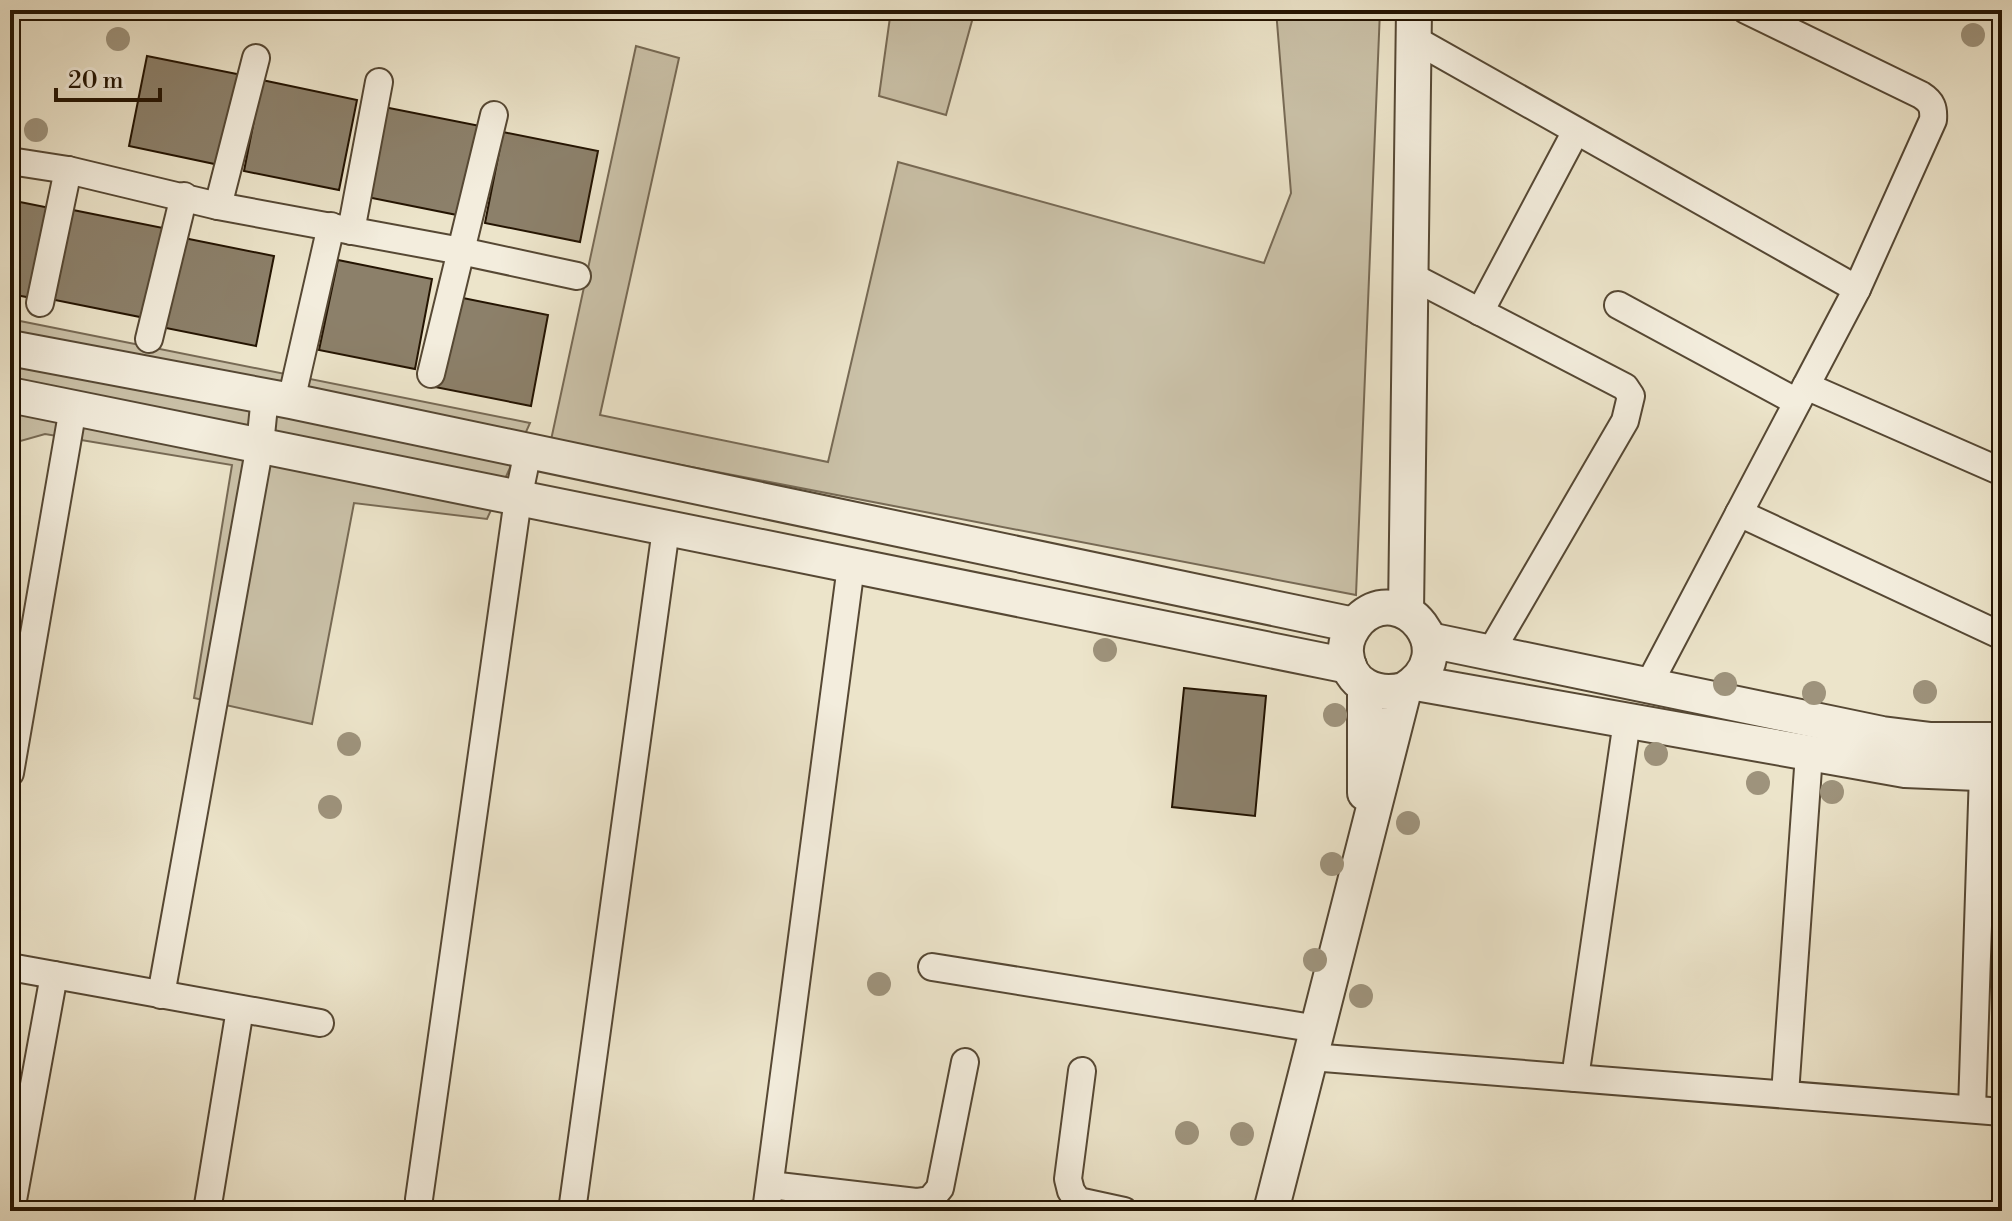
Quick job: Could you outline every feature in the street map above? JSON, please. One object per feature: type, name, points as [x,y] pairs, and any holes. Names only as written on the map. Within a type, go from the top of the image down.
[{"type":"street","points":[[1648,686],[1857,289],[1933,120],[1934,109],[1929,100],[1921,95],[1746,10]]},
{"type":"street","points":[[1414,24],[1576,131],[1857,289]]},
{"type":"street","points":[[1406,612],[1414,24]]},
{"type":"street","points":[[218,206],[256,58]]},
{"type":"street","points":[[161,995],[260,445],[341,229],[379,82]]},
{"type":"street","points":[[431,374],[494,115]]},
{"type":"street","points":[[1480,312],[1576,131]]},
{"type":"street","points":[[10,161],[68,170],[218,206],[577,276]]},
{"type":"street","points":[[40,303],[68,170]]},
{"type":"street","points":[[149,339],[184,196]]},
{"type":"street","points":[[1411,276],[1625,387],[1631,396],[1625,421],[1490,653]]},
{"type":"street","points":[[1618,305],[1802,394],[2002,472]]},
{"type":"street","points":[[10,348],[278,398],[1354,625]]},
{"type":"street","points":[[10,395],[851,566],[1357,677],[1378,693],[1391,694],[1410,687],[1424,673],[1430,661],[1429,640],[1418,621],[1406,612],[1392,608],[1378,609],[1364,615],[1347,639],[1346,653],[1357,677],[1364,846]]},
{"type":"street","points":[[10,773],[73,408]]},
{"type":"street","points":[[420,1211],[419,1199],[518,499],[528,451]]},
{"type":"street","points":[[1739,513],[2002,636]]},
{"type":"street","points":[[572,1211],[666,529]]},
{"type":"street","points":[[766,1211],[851,566]]},
{"type":"street","points":[[1429,640],[1904,738],[2002,740]]},
{"type":"street","points":[[1410,687],[1905,770],[1992,773],[1972,1109]]},
{"type":"street","points":[[1271,1211],[1364,846],[1410,687]]},
{"type":"street","points":[[1575,1078],[1627,721]]},
{"type":"street","points":[[1785,1094],[1809,754]]},
{"type":"street","points":[[10,967],[320,1023]]},
{"type":"street","points":[[932,967],[1314,1043],[1575,1078],[2002,1112]]},
{"type":"street","points":[[13,1200],[19,1116],[54,975]]},
{"type":"street","points":[[207,1211],[240,1009]]},
{"type":"street","points":[[770,1185],[916,1202],[930,1200],[940,1188],[965,1062]]},
{"type":"street","points":[[1082,1071],[1068,1179],[1071,1191],[1078,1201],[1124,1211]]},
{"type":"shaded area","points":[[891,10],[975,10],[946,115],[879,96]]},
{"type":"shaded area","points":[[1276,10],[1380,10],[1356,595],[551,440],[636,46],[679,58],[600,415],[828,462],[898,162],[1264,263],[1291,193]]},
{"type":"shaded area","points":[[10,319],[530,423],[487,519],[354,503],[312,724],[194,698],[232,465],[45,434],[10,444]]},
{"type":"building","points":[[147,56],[242,75],[224,166],[129,146]]},
{"type":"building","points":[[262,80],[357,100],[339,190],[244,171]]},
{"type":"building","points":[[384,107],[480,126],[462,216],[367,197]]},
{"type":"building","points":[[503,132],[598,151],[580,242],[485,223]]},
{"type":"building","points":[[10,200],[50,208],[32,298],[10,294]]},
{"type":"building","points":[[68,209],[163,228],[145,318],[50,299]]},
{"type":"building","points":[[179,237],[274,256],[256,346],[161,327]]},
{"type":"building","points":[[338,260],[432,279],[415,369],[319,350]]},
{"type":"building","points":[[453,296],[548,315],[531,406],[435,387]]},
{"type":"building","points":[[1184,688],[1266,696],[1255,816],[1172,807]]}]
